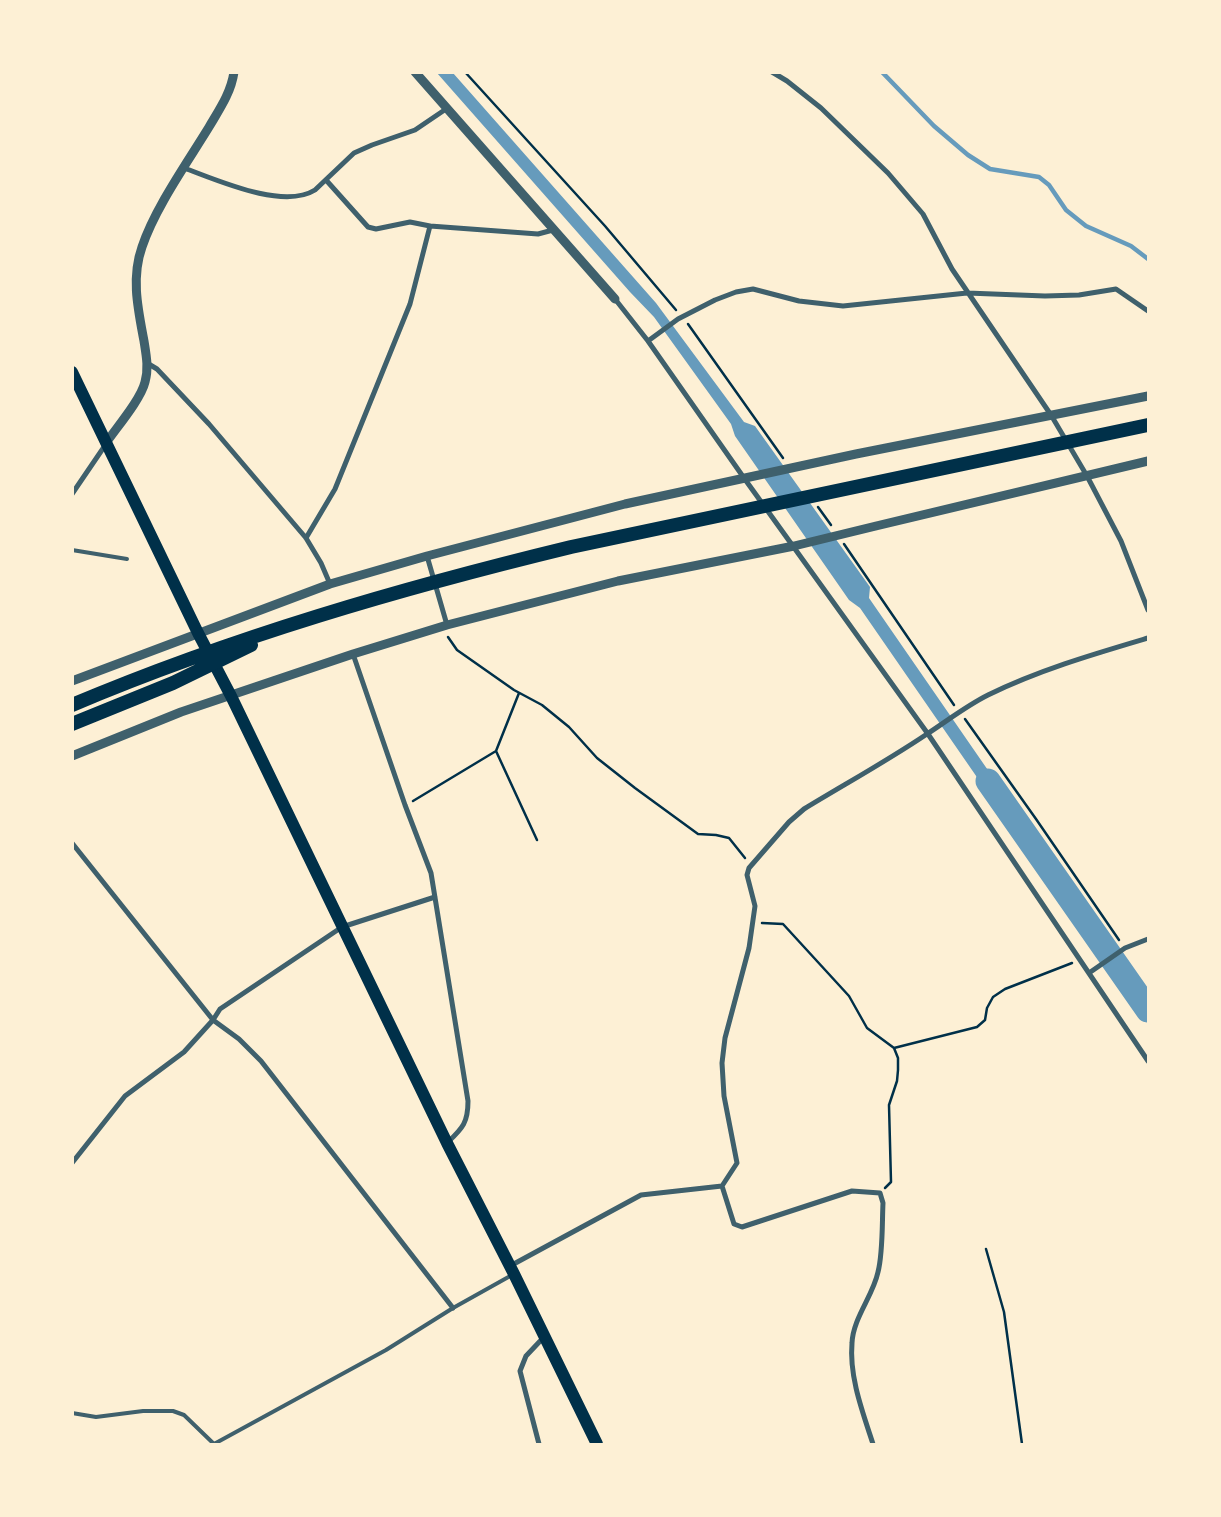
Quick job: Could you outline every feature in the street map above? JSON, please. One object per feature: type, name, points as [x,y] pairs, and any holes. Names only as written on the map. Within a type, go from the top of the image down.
[{"type":"highway","points":[[72,705],[109,689],[220,648],[477,570],[571,547],[1148,424]]},
{"type":"highway","points":[[72,724],[173,683],[314,618]]},
{"type":"main road","points":[[72,372],[447,1143],[512,1270],[597,1444]]},
{"type":"street","points":[[72,494],[145,384],[147,363],[137,302],[136,265],[150,226],[225,100],[234,72]]},
{"type":"street","points":[[415,72],[615,299],[648,341],[744,478],[930,732],[1148,1061]]},
{"type":"street","points":[[772,72],[787,81],[821,108],[894,180],[923,214],[967,293],[1051,415],[1087,476],[1121,541],[1148,610]]},
{"type":"street","points":[[184,168],[257,193],[288,197],[308,194],[326,180],[354,153],[415,130],[446,109]]},
{"type":"street","points":[[326,180],[368,227],[376,229],[410,222],[430,226],[538,234],[553,230]]},
{"type":"street","points":[[306,538],[335,489],[410,304],[430,226]]},
{"type":"street","points":[[648,341],[678,319],[715,300],[736,292],[753,289],[799,300],[843,306],[967,293],[1045,296],[1079,295],[1116,288],[1148,312]]},
{"type":"street","points":[[147,363],[157,369],[209,424],[306,538],[321,563],[330,584]]},
{"type":"street","points":[[72,681],[330,584],[427,556],[625,504],[782,470],[1148,396]]},
{"type":"street","points":[[72,756],[182,712],[353,654],[447,625],[618,581],[806,544],[1148,461]]},
{"type":"street","points":[[427,556],[447,625]]},
{"type":"street","points":[[512,1270],[641,1196],[722,1186],[737,1163],[724,1096],[722,1063],[725,1038],[749,948],[755,906],[747,875],[751,865],[789,822],[804,809],[986,696],[1028,677],[1148,638]]},
{"type":"street","points":[[353,654],[405,805],[431,873],[468,1101],[468,1116],[461,1130],[447,1143]]},
{"type":"street","points":[[72,843],[213,1020],[239,1039],[261,1062],[453,1308]]},
{"type":"street","points":[[72,1163],[125,1096],[184,1052],[213,1020],[220,1009],[342,927],[435,897]]},
{"type":"street","points":[[1089,973],[1122,951],[1148,939]]},
{"type":"street","points":[[722,1186],[734,1224],[742,1227],[852,1191],[880,1193],[883,1203],[879,1271],[871,1294],[857,1322],[852,1343],[858,1394],[873,1444]]},
{"type":"street","points":[[539,1444],[520,1371],[526,1356],[544,1337]]},
{"type":"lane","points":[[72,550],[127,560]]},
{"type":"lane","points":[[72,1413],[96,1417],[143,1411],[173,1411],[184,1415],[214,1444],[386,1350],[512,1270]]},
{"type":"path","points":[[447,625],[449,638],[456,650],[519,693],[542,705],[569,728],[597,758],[698,834],[729,838],[751,865]]},
{"type":"path","points":[[405,805],[496,751],[519,693]]},
{"type":"path","points":[[496,751],[537,840]]},
{"type":"path","points":[[752,923],[783,924],[850,996],[867,1028],[894,1048],[898,1058],[897,1076],[888,1105],[891,1182],[880,1193]]},
{"type":"path","points":[[894,1048],[977,1027],[985,1020],[987,1008],[993,998],[1005,989],[1080,960]]},
{"type":"path","points":[[986,1249],[1004,1312],[1022,1444]]},
{"type":"water","points":[[437,73],[453,73],[656,303],[744,422],[755,426],[870,587],[869,598],[1012,805],[1001,812],[860,608],[849,600],[735,436],[731,424],[654,317]]},
{"type":"waterway","points":[[882,72],[934,126],[968,155],[990,169],[1039,177],[1049,185],[1066,210],[1086,226],[1131,246],[1148,259]]},
{"type":"waterway","points":[[988,781],[1148,1010]]}]
